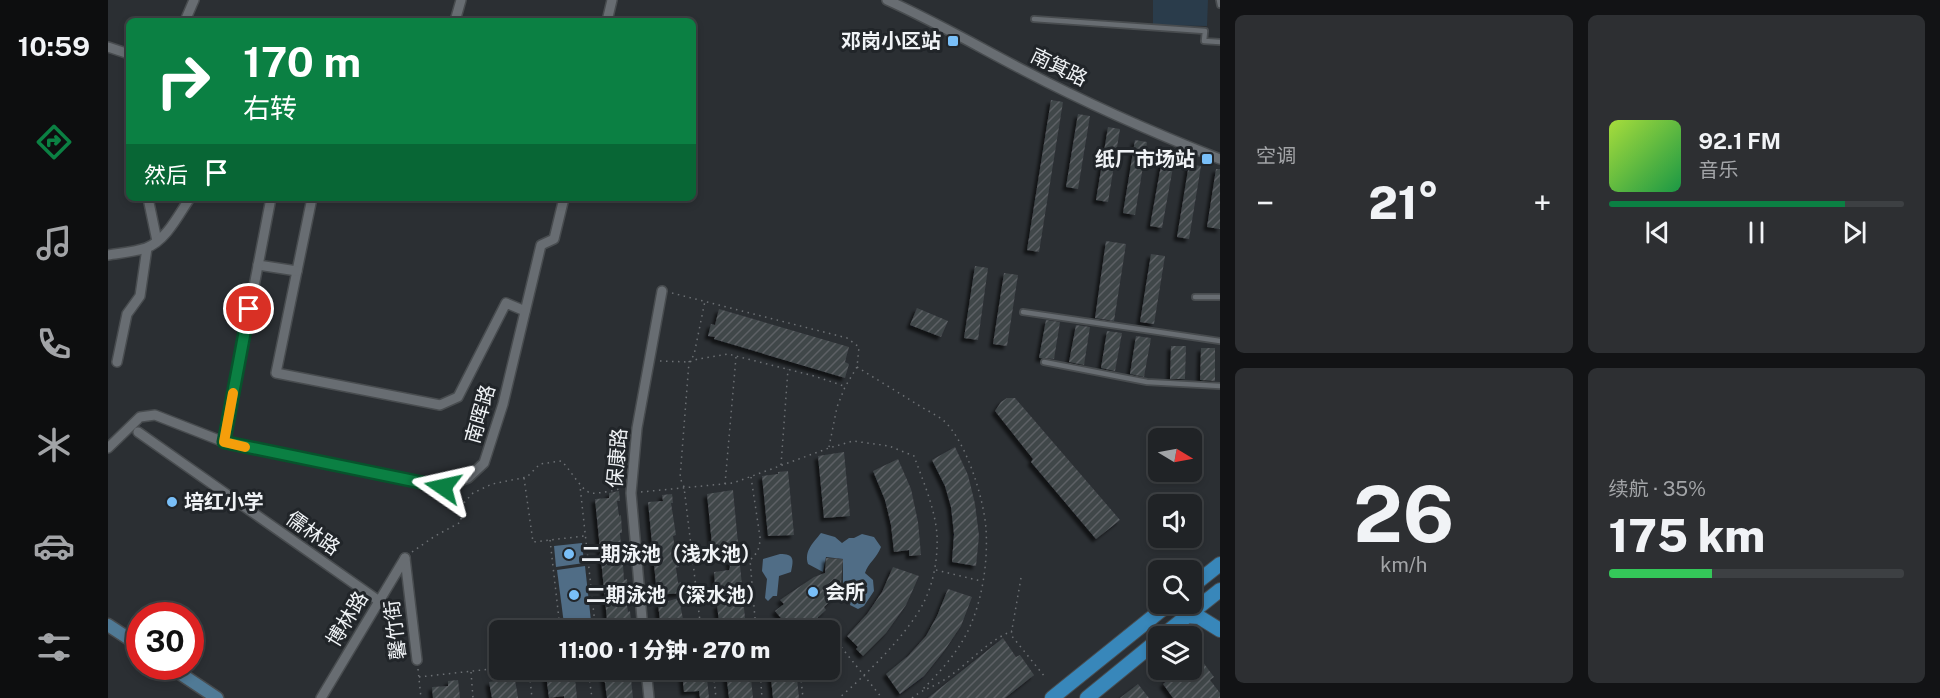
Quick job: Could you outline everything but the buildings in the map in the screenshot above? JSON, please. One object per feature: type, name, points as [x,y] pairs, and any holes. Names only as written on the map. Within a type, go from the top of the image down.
[{"type":"main road","points":[[1202,578],[1220,564]]},
{"type":"main road","points":[[1174,626],[1220,590]]},
{"type":"main road","points":[[1052,698],[1156,614]]},
{"type":"main road","points":[[1187,616],[1199,616],[1220,630]]},
{"type":"main road","points":[[1086,698],[1148,648]]},
{"type":"street","points":[[186,18],[194,0]]},
{"type":"street","points":[[456,18],[461,0]]},
{"type":"street","points":[[608,18],[612,0]]},
{"type":"street","name":"南箕路","points":[[887,0],[1027,72],[1154,133],[1220,159]]},
{"type":"street","points":[[108,47],[126,53]]},
{"type":"street","points":[[149,201],[157,241]]},
{"type":"street","points":[[108,255],[147,248],[157,241],[188,201]]},
{"type":"street","points":[[224,442],[269,201]]},
{"type":"street","points":[[311,201],[276,373],[440,405],[458,397],[506,303],[525,311]]},
{"type":"street","name":"南晖路","points":[[108,448],[126,428],[140,417],[156,415],[224,442],[443,487],[468,478],[484,463],[503,404],[541,245],[554,239],[563,201]]},
{"type":"street","points":[[117,362],[127,314],[140,296],[147,248]]},
{"type":"street","points":[[258,265],[297,271]]},
{"type":"street","name":"保康路","points":[[642,620],[632,490],[637,428],[662,291]]},
{"type":"street","name":"儒林路","points":[[138,432],[379,601]]},
{"type":"street","name":"博林路","points":[[321,698],[405,558]]},
{"type":"street","name":"馨竹街","points":[[405,558],[417,660]]},
{"type":"street","points":[[108,625],[126,637]]},
{"type":"street","points":[[190,680],[217,698]]},
{"type":"street","points":[[647,680],[649,698]]},
{"type":"lane","points":[[1219,0],[1220,5]]},
{"type":"lane","points":[[1034,19],[1204,31],[1204,41],[1220,42]]},
{"type":"lane","points":[[1195,297],[1220,297]]},
{"type":"lane","points":[[1023,312],[1220,341]]},
{"type":"lane","points":[[1044,362],[1147,382],[1220,386]]},
{"type":"path","points":[[662,291],[848,338],[859,348],[857,367],[837,407],[829,448]]},
{"type":"path","points":[[700,620],[684,487],[680,478],[689,362],[694,355],[705,302]]},
{"type":"path","points":[[649,360],[689,362],[728,354],[788,368],[845,387]]},
{"type":"path","points":[[725,484],[736,356]]},
{"type":"path","points":[[857,367],[943,421],[964,449],[975,480],[986,528],[982,581],[978,605],[970,627],[939,673],[912,698]]},
{"type":"path","points":[[781,465],[788,368]]},
{"type":"path","points":[[405,558],[423,544],[461,522],[461,506],[473,493],[492,484],[524,477],[540,464],[561,461],[569,467],[580,485],[586,491],[593,493],[725,484],[853,441],[889,446],[914,456],[928,495],[937,534],[935,569],[925,601],[910,622],[864,676],[839,698]]},
{"type":"path","points":[[751,476],[760,537],[760,547],[750,560],[755,620]]},
{"type":"path","points":[[524,477],[533,542],[585,536]]},
{"type":"path","points":[[580,485],[595,620]]},
{"type":"path","points":[[550,540],[559,620]]},
{"type":"path","points":[[935,569],[982,581]]},
{"type":"path","points":[[1021,578],[1011,635],[1045,677]]},
{"type":"path","points":[[922,690],[937,684],[997,637],[1012,631]]},
{"type":"path","points":[[840,646],[882,698]]},
{"type":"path","name":"馨竹街","points":[[417,660],[421,698]]},
{"type":"path","points":[[419,677],[489,670]]},
{"type":"path","points":[[471,672],[473,698]]},
{"type":"path","points":[[530,680],[532,698]]},
{"type":"path","points":[[590,680],[592,698]]},
{"type":"path","points":[[714,680],[716,698]]},
{"type":"path","points":[[761,680],[762,698]]},
{"type":"path","points":[[801,680],[803,698]]},
{"type":"shaded area","points":[[1153,0],[1208,0],[1207,26],[1153,25]]},
{"type":"shaded area","points":[[821,533],[835,537],[842,543],[862,534],[874,537],[881,547],[865,573],[873,580],[874,591],[864,606],[858,609],[850,605],[852,597],[843,582],[843,559],[826,557],[823,572],[808,564],[808,551]]},
{"type":"shaded area","name":"二期泳池（浅水池）","points":[[582,543],[584,563],[556,567],[554,546]]},
{"type":"shaded area","points":[[780,554],[792,558],[791,572],[779,576],[777,596],[773,596],[768,601],[765,598],[767,579],[762,571],[763,559]]},
{"type":"shaded area","name":"二期泳池（深水池）","points":[[585,566],[591,620],[563,620],[557,570]]},
{"type":"slow traffic","points":[[233,393],[224,442],[245,447]]},
{"type":"place","name":"邓岗小区站","points":[[953,41]]},
{"type":"place","name":"纸厂市场站","points":[[1207,159]]},
{"type":"place","name":"培红小学","points":[[172,502]]},
{"type":"place","name":"二期泳池（浅水池）","points":[[569,554]]},
{"type":"place","name":"会所","points":[[813,592]]},
{"type":"place","name":"二期泳池（深水池）","points":[[574,595]]},
{"type":"route","points":[[249,309],[224,442],[443,487]]}]
